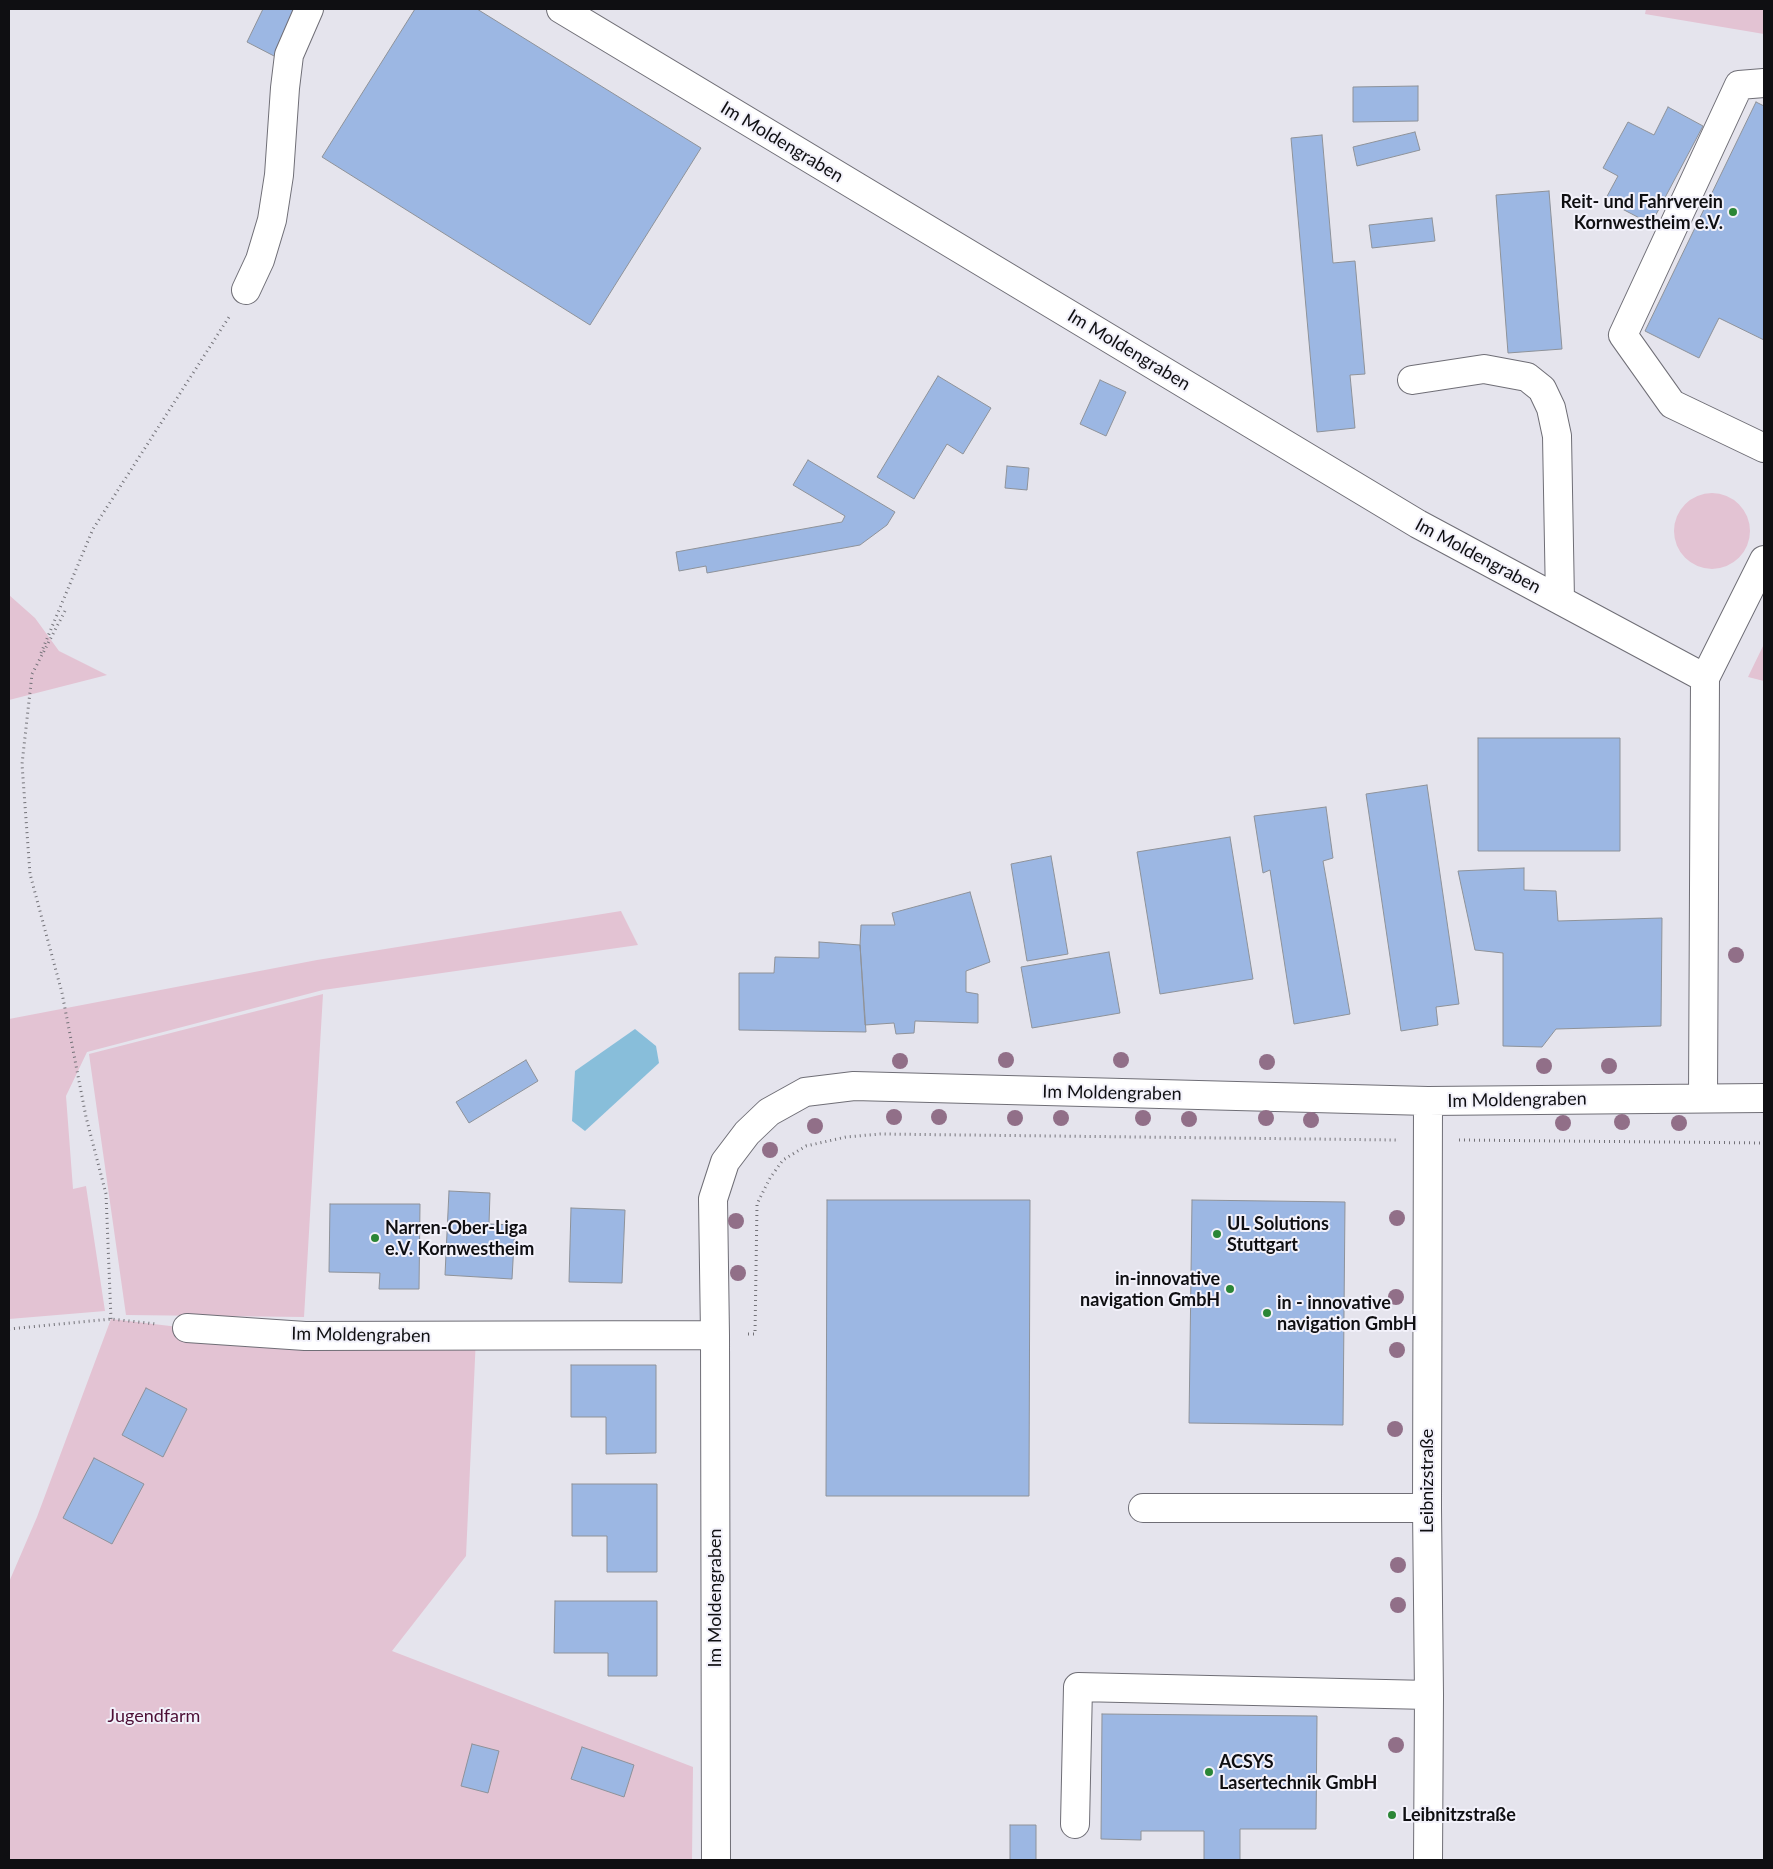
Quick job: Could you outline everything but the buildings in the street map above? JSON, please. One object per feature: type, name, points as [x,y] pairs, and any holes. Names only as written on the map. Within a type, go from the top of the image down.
[{"type":"street","points":[[246,290],[260,260],[272,220],[279,175],[289,55],[309,9]]},
{"type":"street","name":"Im Moldengraben","points":[[561,9],[1410,519],[1704,678]]},
{"type":"street","points":[[1764,84],[1739,85],[1623,334],[1672,404],[1764,448]]},
{"type":"street","points":[[1412,380],[1484,369],[1527,377],[1542,388],[1551,408],[1557,436],[1560,600]]},
{"type":"street","points":[[1702,1098],[1704,678],[1764,560]]},
{"type":"street","name":"Im Moldengraben","points":[[716,1860],[712,1199],[725,1162],[747,1132],[769,1112],[805,1092],[854,1086],[1428,1101],[1764,1098]]},
{"type":"street","name":"Leibnizstraße","points":[[1428,1101],[1428,1860]]},
{"type":"street","name":"Im Moldengraben","points":[[187,1328],[315,1336],[714,1335]]},
{"type":"street","points":[[1143,1508],[1427,1508]]},
{"type":"street","points":[[1075,1824],[1078,1687],[1429,1695]]},
{"type":"path","points":[[111,1319],[106,1194],[86,1117],[62,993],[30,874],[22,764],[32,674],[93,530],[246,290]]},
{"type":"path","points":[[32,674],[65,611]]},
{"type":"path","points":[[714,1335],[755,1334],[757,1204],[770,1178],[783,1160],[806,1146],[846,1137],[880,1134],[1764,1142]]},
{"type":"path","points":[[9,1329],[111,1319],[187,1328]]},
{"type":"green space","points":[[1646,9],[1764,9],[1764,34],[1645,14]]},
{"type":"green space","points":[[1712,493],[1726,496],[1739,504],[1747,517],[1750,531],[1747,545],[1739,558],[1726,566],[1712,569],[1698,566],[1685,558],[1677,545],[1674,531],[1677,517],[1685,504],[1698,496]]},
{"type":"green space","points":[[9,595],[35,618],[59,651],[107,675],[9,700]]},
{"type":"green space","points":[[1764,644],[1764,681],[1748,677]]},
{"type":"green space","points":[[621,911],[638,945],[323,990],[87,1052],[66,1096],[73,1189],[86,1186],[105,1311],[9,1319],[9,1019],[317,960]]},
{"type":"green space","points":[[323,994],[304,1317],[126,1315],[89,1054]]},
{"type":"green space","name":"Jugendfarm","points":[[111,1319],[187,1328],[476,1337],[466,1556],[392,1651],[693,1767],[692,1860],[9,1860],[9,1582],[37,1517]]},
{"type":"water","points":[[635,1029],[656,1046],[659,1063],[585,1131],[572,1121],[575,1071]]},
{"type":"place","name":"Reit- und Fahrverein Kornwestheim e.V.","points":[[1733,212]]},
{"type":"place","name":"UL Solutions Stuttgart","points":[[1217,1234]]},
{"type":"place","name":"Narren-Ober-Liga e.V. Kornwestheim","points":[[375,1238]]},
{"type":"place","name":"in-innovative navigation GmbH","points":[[1230,1289]]},
{"type":"place","name":"in - innovative navigation GmbH","points":[[1267,1313]]},
{"type":"place","name":"ACSYS Lasertechnik GmbH","points":[[1209,1772]]},
{"type":"place","name":"Leibnitzstraße","points":[[1392,1815]]}]
